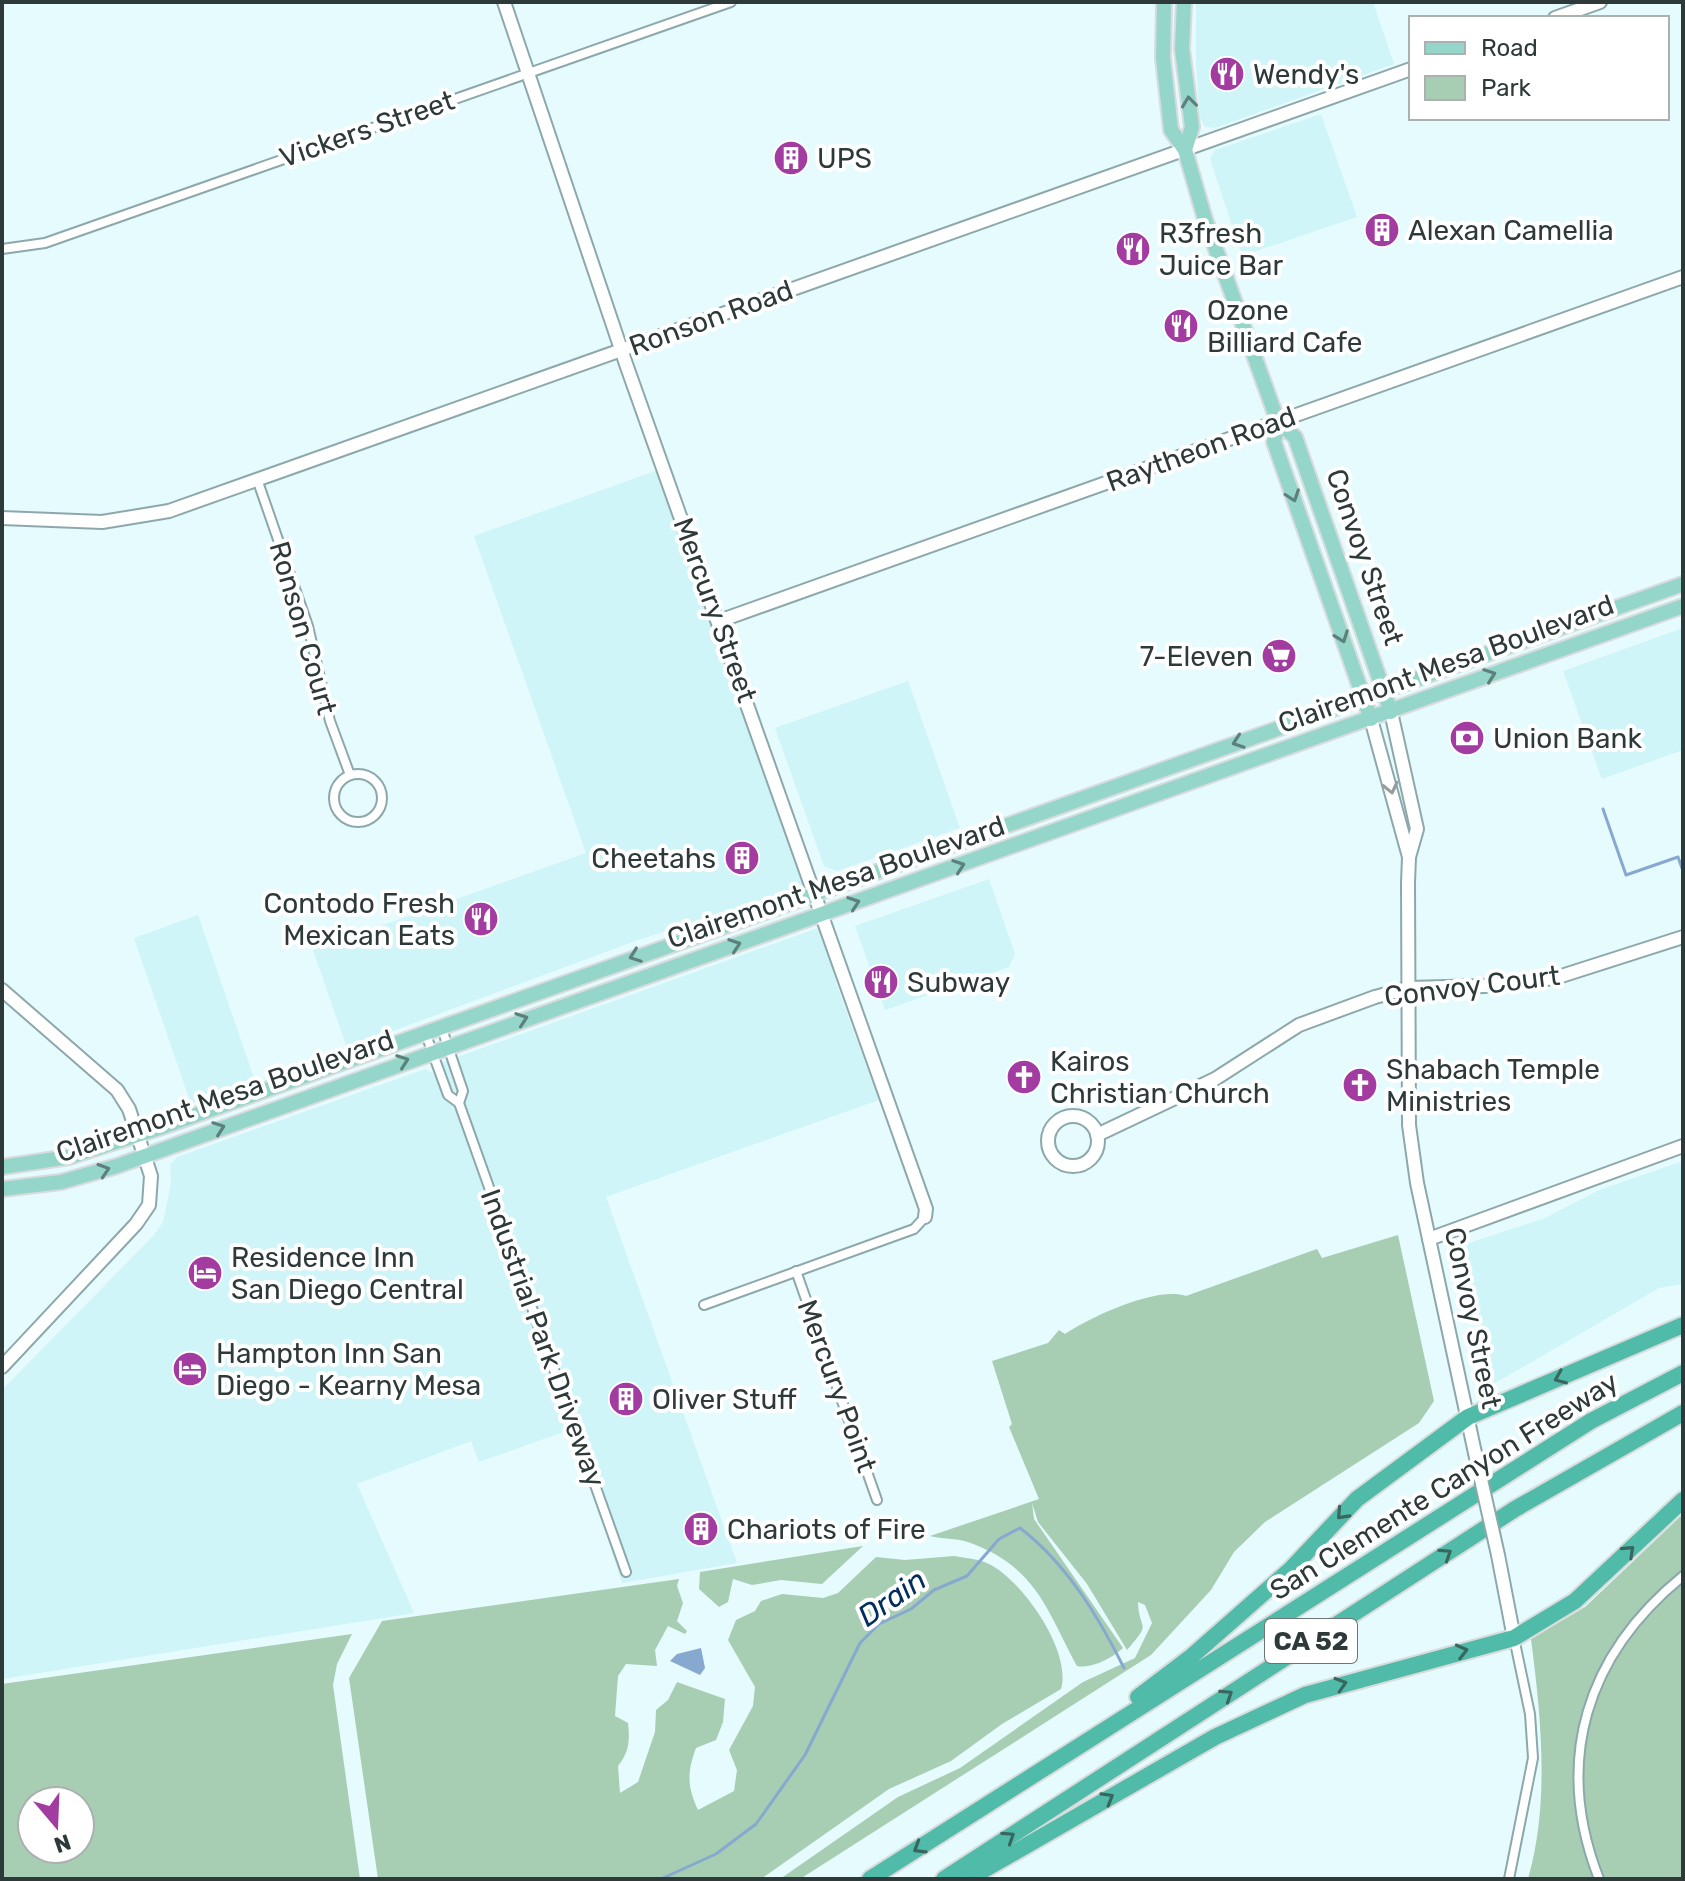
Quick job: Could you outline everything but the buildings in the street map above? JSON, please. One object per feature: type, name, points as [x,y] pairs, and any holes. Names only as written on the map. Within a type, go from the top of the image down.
[{"type":"highway","points":[[1102,1730],[1116,1713],[1192,1656],[1271,1587],[1357,1499],[1468,1417],[1683,1325]]},
{"type":"highway","name":"San Clemente Canyon Freeway","points":[[870,1879],[1591,1421],[1683,1373]]},
{"type":"highway","name":"San Clemente Canyon Freeway","points":[[944,1879],[1515,1509],[1683,1413]]},
{"type":"highway","points":[[968,1879],[1215,1737],[1305,1695],[1514,1638],[1575,1601],[1683,1500]]},
{"type":"main road","name":"Convoy Street","points":[[1164,2],[1163,49],[1171,130],[1185,150],[1205,219],[1278,422],[1295,437],[1391,712]]},
{"type":"main road","points":[[1176,2],[1182,49]]},
{"type":"main road","name":"Convoy Street","points":[[1184,2],[1182,49],[1192,127],[1185,150]]},
{"type":"main road","name":"Convoy Street","points":[[1278,422],[1274,442],[1371,719]]},
{"type":"main road","name":"Clairemont Mesa Boulevard","points":[[2,1167],[69,1157],[139,1135],[1683,584]]},
{"type":"main road","name":"Clairemont Mesa Boulevard","points":[[2,1189],[61,1182],[146,1155],[1683,606]]},
{"type":"street","name":"Mercury Street","points":[[504,2],[622,350],[926,1209],[925,1217]]},
{"type":"street","name":"Vickers Street","points":[[2,249],[45,243],[731,2]]},
{"type":"street","points":[[1561,16],[1600,2]]},
{"type":"street","name":"Ronson Road","points":[[2,518],[81,522],[130,520],[169,511],[1409,70]]},
{"type":"street","name":"Raytheon Road","points":[[719,621],[1683,277]]},
{"type":"street","name":"Ronson Court","points":[[257,479],[308,626],[330,721],[350,775]]},
{"type":"street","name":"Convoy Street","points":[[1391,712],[1417,829],[1409,857]]},
{"type":"street","name":"Convoy Street","points":[[1371,719],[1409,857],[1409,1125],[1429,1239],[1530,1714],[1533,1758],[1509,1879]]},
{"type":"street","points":[[350,775],[367,776],[380,787],[383,799],[380,810],[367,821],[350,821],[337,810],[335,792],[340,782],[350,775]]},
{"type":"street","name":"Convoy Court","points":[[1097,1135],[1215,1079],[1299,1025],[1409,988],[1508,985],[1555,978],[1683,937]]},
{"type":"street","points":[[2,990],[117,1090],[139,1135],[151,1176],[150,1196],[136,1224],[2,1367]]},
{"type":"street","name":"Industrial Park Driveway","points":[[441,1026],[463,1091],[459,1103]]},
{"type":"street","name":"Industrial Park Driveway","points":[[425,1031],[448,1095],[459,1103],[626,1572]]},
{"type":"street","points":[[1071,1116],[1085,1119],[1097,1135],[1096,1151],[1079,1165],[1057,1160],[1049,1147],[1055,1124],[1071,1116]]},
{"type":"street","points":[[1429,1239],[1683,1146]]},
{"type":"street","points":[[704,1305],[914,1229],[925,1217]]},
{"type":"street","name":"Mercury Point","points":[[796,1271],[877,1500]]},
{"type":"street","points":[[1599,1879],[1588,1850],[1579,1798],[1579,1743],[1588,1704],[1621,1637],[1643,1610],[1683,1576]]},
{"type":"shaded area","points":[[1196,2],[1373,2],[1394,64],[1215,128],[1205,127],[1200,118],[1196,66]]},
{"type":"shaded area","points":[[1321,114],[1357,217],[1242,256],[1210,159],[1215,150]]},
{"type":"shaded area","points":[[658,470],[804,886],[638,940],[347,1048],[313,950],[586,853],[474,536]]},
{"type":"shaded area","points":[[1683,628],[1683,750],[1602,779],[1563,671]]},
{"type":"shaded area","points":[[908,681],[960,828],[837,871],[824,866],[775,728]]},
{"type":"shaded area","points":[[989,879],[1015,954],[1009,967],[885,1010],[855,926]]},
{"type":"shaded area","points":[[198,915],[255,1081],[191,1104],[134,938]]},
{"type":"shaded area","points":[[821,927],[837,986],[879,1100],[606,1197],[737,1563],[622,1583],[572,1429],[479,1462],[471,1441],[357,1484],[414,1613],[2,1679],[2,1390],[154,1235],[163,1222],[171,1183],[170,1165],[177,1157],[425,1069],[433,1073],[432,1066]]},
{"type":"shaded area","points":[[1683,1161],[1683,1284],[1659,1288],[1492,1385],[1460,1246],[1545,1218],[1599,1190]]},
{"type":"green space","points":[[1398,1235],[1434,1401],[1419,1423],[1265,1522],[1234,1552],[1211,1590],[1151,1655],[800,1879],[780,1879],[898,1797],[960,1768],[1083,1682],[1135,1658],[1152,1623],[1145,1605],[1138,1602],[1143,1626],[1127,1650],[1087,1584],[1038,1522],[1032,1503],[1034,1519],[1123,1648],[1102,1662],[1077,1666],[1037,1592],[1010,1564],[968,1542],[930,1536],[1039,1499],[1009,1427],[1012,1424],[992,1361],[1048,1343],[1059,1330],[1065,1334],[1091,1319],[1141,1299],[1173,1294],[1186,1296],[1317,1249],[1322,1258]]},
{"type":"green space","points":[[1683,1514],[1683,1879],[1528,1879],[1539,1820],[1542,1759],[1531,1639],[1585,1607]]},
{"type":"green space","points":[[863,1546],[822,1584],[781,1580],[752,1585],[733,1579],[728,1602],[719,1607],[699,1589],[700,1572]]},
{"type":"green space","points":[[954,1556],[991,1565],[1031,1602],[1059,1657],[1063,1674],[1061,1689],[1002,1724],[951,1761],[889,1789],[761,1879],[378,1879],[349,1678],[382,1621],[679,1579],[677,1586],[683,1603],[677,1621],[687,1631],[685,1634],[668,1626],[655,1650],[657,1666],[626,1664],[618,1676],[615,1716],[628,1723],[629,1735],[627,1751],[618,1766],[620,1793],[638,1782],[655,1732],[656,1710],[668,1700],[677,1682],[725,1699],[723,1722],[716,1740],[696,1748],[691,1764],[690,1786],[698,1810],[734,1791],[737,1770],[729,1750],[753,1706],[755,1687],[728,1640],[736,1620],[755,1611],[761,1601],[782,1594],[823,1598],[838,1593],[876,1557],[905,1560]]},
{"type":"green space","points":[[352,1634],[337,1664],[333,1685],[360,1879],[2,1879],[2,1684]]},
{"type":"water","points":[[701,1648],[705,1668],[700,1675],[670,1661],[677,1654]]},
{"type":"waterway","points":[[1603,809],[1626,875],[1678,857],[1683,871]]},
{"type":"waterway","name":"Drain","points":[[661,1879],[716,1854],[756,1824],[805,1755],[860,1643],[879,1624],[911,1609],[934,1590],[967,1576],[999,1539],[1020,1528],[1067,1574],[1124,1668]]},
{"type":"place","name":"Wendy's","points":[[1227,74]]},
{"type":"place","name":"UPS","points":[[791,158]]},
{"type":"place","name":"Alexan Camellia","points":[[1382,230]]},
{"type":"place","name":"R3fresh Juice Bar","points":[[1133,249]]},
{"type":"place","name":"Ozone Billiard Cafe","points":[[1181,326]]},
{"type":"place","name":"7-Eleven","points":[[1279,656]]},
{"type":"place","name":"Union Bank","points":[[1467,738]]},
{"type":"place","name":"Cheetahs","points":[[742,858]]},
{"type":"place","name":"Contodo Fresh Mexican Eats","points":[[481,919]]},
{"type":"place","name":"Subway","points":[[881,982]]},
{"type":"place","name":"Kairos Christian Church","points":[[1024,1077]]},
{"type":"place","name":"Shabach Temple Ministries","points":[[1360,1085]]},
{"type":"place","name":"Residence Inn San Diego Central","points":[[205,1273]]},
{"type":"place","name":"Hampton Inn San Diego - Kearny Mesa","points":[[190,1369]]},
{"type":"place","name":"Oliver Stuff","points":[[626,1399]]},
{"type":"place","name":"Chariots of Fire","points":[[701,1529]]}]
